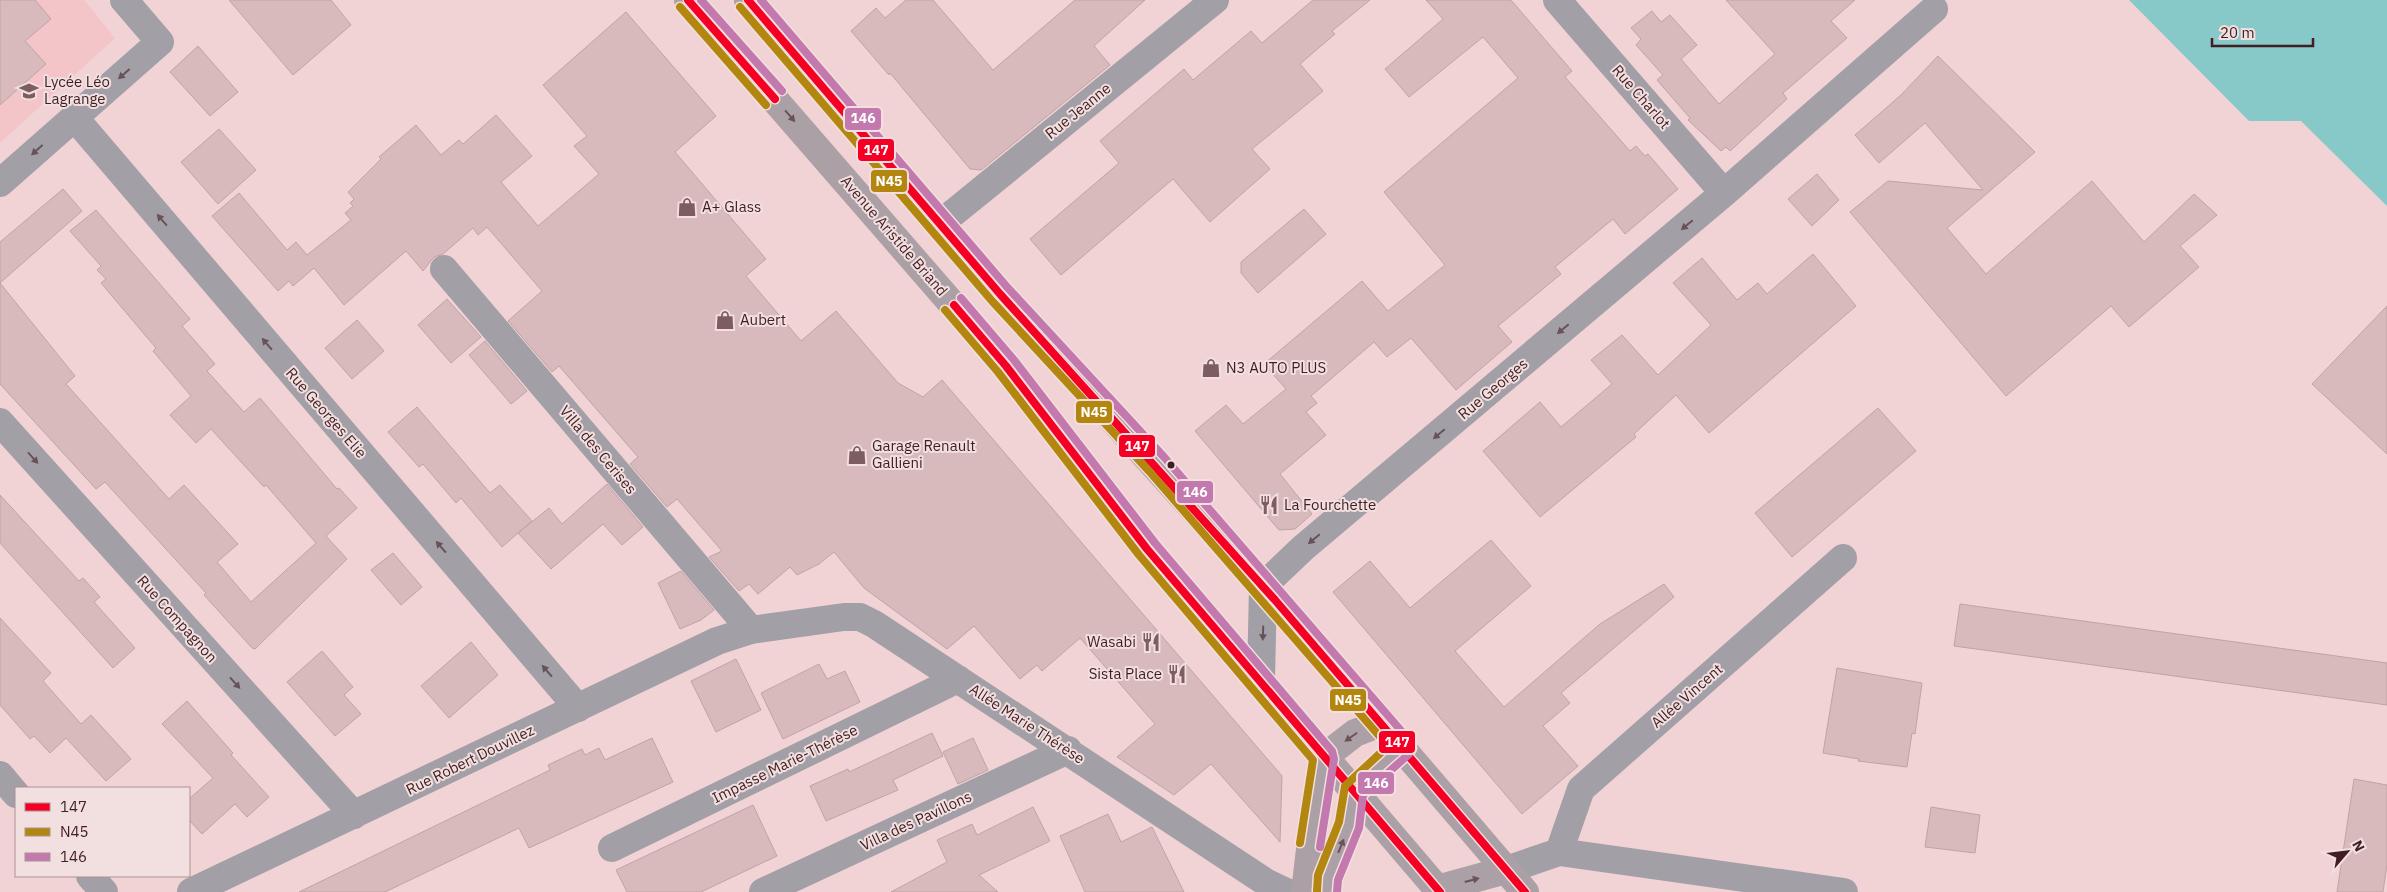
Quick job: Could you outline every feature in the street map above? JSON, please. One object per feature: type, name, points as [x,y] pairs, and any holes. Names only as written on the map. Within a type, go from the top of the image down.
[{"type":"main road","name":"Avenue Aristide Briand","points":[[688,0],[1006,366],[1147,549],[1261,680],[1438,891]]},
{"type":"main road","points":[[748,0],[1000,294],[1263,586],[1525,892]]},
{"type":"main road","points":[[1305,892],[1315,807],[1324,757],[1355,733],[1381,723]]},
{"type":"main road","points":[[1327,892],[1328,878],[1349,826],[1354,790],[1402,747]]},
{"type":"main road","points":[[1438,891],[1506,870]]},
{"type":"street","points":[[0,183],[160,42],[124,0]]},
{"type":"street","name":"Rue Jeanne","points":[[941,223],[1216,0]]},
{"type":"street","name":"Rue Charlot","points":[[1557,0],[1724,193]]},
{"type":"street","name":"Rue Georges","points":[[1263,586],[1304,548],[1724,193],[1934,9]]},
{"type":"street","name":"Rue Georges Elie","points":[[74,117],[578,708]]},
{"type":"street","name":"Villa des Cerises","points":[[444,269],[751,630]]},
{"type":"street","name":"Rue Compagnon","points":[[0,422],[354,815]]},
{"type":"street","name":"Allée Vincent","points":[[1559,852],[1581,789],[1843,558]]},
{"type":"street","points":[[1261,680],[1263,586]]},
{"type":"street","name":"Allée Marie Thérèse","points":[[751,630],[844,617],[860,617],[874,624],[1068,750],[1267,883],[1286,892]]},
{"type":"street","name":"Rue Robert Douvillez","points":[[191,892],[717,641],[751,630]]},
{"type":"street","name":"Impasse Marie-Thérèse","points":[[612,848],[958,679]]},
{"type":"street","name":"Villa des Pavillons","points":[[763,892],[1068,750]]},
{"type":"street","points":[[0,776],[15,793]]},
{"type":"street","points":[[1506,870],[1559,852],[1844,892]]},
{"type":"street","points":[[91,877],[104,892]]},
{"type":"shaded area","name":"Lycée Léo Lagrange","points":[[0,0],[84,0],[115,38],[0,143]]},
{"type":"water","points":[[2129,0],[2387,0],[2387,206],[2301,121],[2249,121]]},
{"type":"building","name":"Lycée Léo Lagrange","points":[[0,0],[35,0],[51,19],[25,41],[46,64],[0,105]]},
{"type":"building","points":[[229,0],[331,0],[351,25],[293,75]]},
{"type":"building","points":[[906,0],[933,0],[993,70],[1075,0],[1145,0],[1094,46],[1110,65],[981,170],[970,169],[890,73],[889,75],[851,31],[876,8],[885,18]]},
{"type":"building","points":[[1313,0],[1370,0],[1332,31],[1335,34],[1300,64],[1323,91],[1252,149],[1270,169],[1210,222],[1173,179],[1061,275],[1030,239],[1119,163],[1100,141],[1184,69],[1193,80],[1251,31],[1262,43]]},
{"type":"building","points":[[1426,0],[1511,0],[1572,71],[1565,77],[1630,151],[1636,146],[1645,156],[1648,154],[1678,189],[1625,234],[1613,219],[1555,267],[1561,274],[1498,326],[1512,342],[1456,390],[1411,338],[1387,357],[1374,342],[1311,396],[1317,403],[1306,412],[1326,435],[1280,474],[1312,514],[1295,529],[1279,530],[1195,431],[1226,405],[1243,424],[1286,389],[1264,364],[1362,281],[1388,311],[1445,265],[1384,192],[1518,78],[1483,37],[1409,97],[1385,69],[1443,19]]},
{"type":"building","points":[[1726,0],[1855,0],[1831,21],[1847,38],[1783,93],[1787,99],[1730,151],[1726,147],[1721,151],[1688,120],[1690,118],[1657,80],[1663,75],[1636,45],[1641,39],[1631,28],[1652,11],[1661,22],[1670,15],[1697,45],[1681,59],[1719,104],[1775,54]]},
{"type":"building","points":[[626,12],[716,116],[675,152],[766,259],[746,276],[801,341],[836,311],[898,383],[923,397],[942,380],[1282,776],[1280,842],[1211,764],[1174,795],[1117,757],[1155,724],[1080,638],[1042,671],[1037,665],[1020,679],[974,626],[947,649],[864,588],[834,552],[819,564],[797,575],[790,567],[758,594],[749,584],[739,591],[709,557],[722,551],[677,499],[667,507],[630,464],[638,457],[559,366],[552,372],[508,321],[542,291],[487,227],[478,235],[473,228],[443,254],[434,257],[423,271],[406,251],[344,305],[314,268],[293,286],[289,281],[278,291],[212,216],[239,193],[287,250],[296,242],[307,255],[351,220],[345,213],[353,206],[350,203],[354,199],[348,192],[381,159],[379,157],[416,125],[441,155],[459,140],[463,144],[496,115],[532,156],[501,182],[538,226],[599,174],[574,146],[587,136],[543,85]]},
{"type":"building","points":[[198,46],[238,92],[210,116],[170,72]]},
{"type":"building","points":[[1938,56],[2035,152],[1947,228],[1986,274],[2092,181],[2144,242],[2194,194],[2217,215],[2180,246],[2199,267],[2129,327],[2111,306],[2006,396],[1850,212],[1888,181],[1983,190],[1925,123],[1879,163],[1855,135],[1901,95]]},
{"type":"building","points":[[219,129],[256,170],[218,204],[181,162]]},
{"type":"building","points":[[1817,174],[1839,200],[1812,226],[1788,199]]},
{"type":"building","points":[[63,189],[82,211],[0,283],[0,242]]},
{"type":"building","points":[[1304,209],[1326,234],[1258,293],[1241,273],[1241,262]]},
{"type":"building","points":[[96,210],[190,319],[182,326],[215,364],[207,371],[244,412],[260,398],[337,489],[339,488],[357,508],[326,536],[347,559],[255,649],[204,595],[206,593],[105,482],[96,489],[0,384],[0,283],[75,376],[66,384],[169,499],[184,485],[238,544],[217,562],[251,602],[316,543],[266,485],[264,487],[211,429],[196,443],[170,415],[191,396],[153,351],[156,348],[101,283],[106,279],[97,270],[101,266],[70,231]]},
{"type":"building","points":[[1813,254],[1856,306],[1709,433],[1676,395],[1634,434],[1636,437],[1540,517],[1483,451],[1540,402],[1561,427],[1612,384],[1591,360],[1622,335],[1658,375],[1711,325],[1673,283],[1702,258],[1737,300],[1758,283],[1767,294]]},
{"type":"building","points":[[447,299],[481,337],[451,363],[418,325]]},
{"type":"building","points":[[2387,306],[2387,454],[2312,384]]},
{"type":"building","points":[[357,320],[384,351],[352,379],[325,348]]},
{"type":"building","points":[[485,341],[527,391],[511,404],[469,355]]},
{"type":"building","points":[[417,407],[490,493],[500,485],[532,521],[502,547],[461,498],[456,503],[423,464],[419,467],[388,432]]},
{"type":"building","points":[[1878,408],[1916,451],[1792,557],[1755,513]]},
{"type":"building","points":[[607,484],[643,527],[622,545],[603,524],[551,569],[518,533],[549,508],[562,524]]},
{"type":"building","points":[[0,495],[79,581],[83,578],[100,597],[94,602],[135,648],[113,668],[0,543]]},
{"type":"building","points":[[1491,540],[1531,586],[1455,651],[1504,707],[1600,624],[1664,584],[1674,597],[1561,693],[1570,703],[1543,726],[1578,766],[1522,814],[1333,592],[1370,561],[1410,608]]},
{"type":"building","points":[[393,553],[422,587],[401,605],[371,570]]},
{"type":"building","points":[[681,571],[714,610],[701,620],[680,629],[658,583]]},
{"type":"building","points":[[1960,604],[2387,663],[2387,705],[1954,646]]},
{"type":"building","points":[[0,618],[51,673],[43,681],[81,724],[91,715],[131,759],[106,781],[66,738],[50,753],[34,736],[30,739],[0,705]]},
{"type":"building","points":[[471,642],[498,675],[449,718],[421,686]]},
{"type":"building","points":[[322,651],[353,687],[344,695],[361,714],[335,736],[287,682]]},
{"type":"building","points":[[736,659],[761,710],[716,732],[691,681]]},
{"type":"building","points":[[819,664],[827,679],[845,671],[860,702],[783,739],[761,693]]},
{"type":"building","points":[[1837,668],[1922,683],[1915,734],[1912,733],[1907,767],[1858,761],[1859,759],[1823,753]]},
{"type":"building","points":[[187,701],[233,753],[231,755],[269,797],[247,817],[235,804],[202,834],[190,821],[190,798],[213,778],[162,724]]},
{"type":"building","points":[[932,733],[943,756],[893,780],[898,790],[826,821],[810,786],[848,769],[849,772]]},
{"type":"building","points":[[652,738],[673,782],[529,848],[519,828],[385,892],[299,892],[550,770],[548,765],[582,749],[585,755],[599,748],[605,760]]},
{"type":"building","points":[[973,738],[988,770],[958,784],[943,752]]},
{"type":"building","points":[[2354,779],[2387,785],[2387,865],[2383,892],[2337,892]]},
{"type":"building","points":[[753,805],[777,856],[701,892],[627,892],[616,870]]},
{"type":"building","points":[[1033,807],[1050,841],[979,875],[998,892],[891,892],[947,862],[937,840],[972,824],[977,835]]},
{"type":"building","points":[[1931,807],[1980,815],[1975,853],[1925,847]]},
{"type":"building","points":[[1108,814],[1121,842],[1152,827],[1184,892],[1085,892],[1060,836]]},
{"type":"transit line","name":"147","points":[[688,0],[775,99]]},
{"type":"transit line","name":"146","points":[[701,0],[782,91]]},
{"type":"transit line","name":"147","points":[[748,0],[1000,294],[1275,600],[1525,892]]},
{"type":"transit line","name":"146","points":[[761,0],[1007,287],[1164,457],[1410,741],[1412,748],[1409,754],[1363,795],[1359,828],[1338,880],[1337,892]]},
{"type":"transit line","name":"N45","points":[[680,7],[766,105]]},
{"type":"transit line","name":"N45","points":[[740,7],[992,301],[1149,471],[1388,746],[1345,786],[1339,822],[1318,875],[1317,891]]},
{"type":"transit line","name":"146","points":[[961,298],[1014,360],[1155,543],[1332,751],[1334,759],[1320,847]]},
{"type":"transit line","name":"147","points":[[954,305],[1006,366],[1147,549],[1440,892]]},
{"type":"transit line","name":"N45","points":[[945,310],[998,372],[1139,555],[1313,760],[1300,843]]},
{"type":"place","name":"Lycée Léo Lagrange","points":[[29,91]]},
{"type":"place","name":"A+ Glass","points":[[687,207]]},
{"type":"place","name":"Aubert","points":[[725,320]]},
{"type":"place","name":"N3 AUTO PLUS","points":[[1211,368]]},
{"type":"place","name":"Garage Renault Gallieni","points":[[857,455]]},
{"type":"place","name":"La Fourchette","points":[[1269,505]]},
{"type":"place","name":"Wasabi","points":[[1151,642]]},
{"type":"place","name":"Sista Place","points":[[1177,674]]}]
